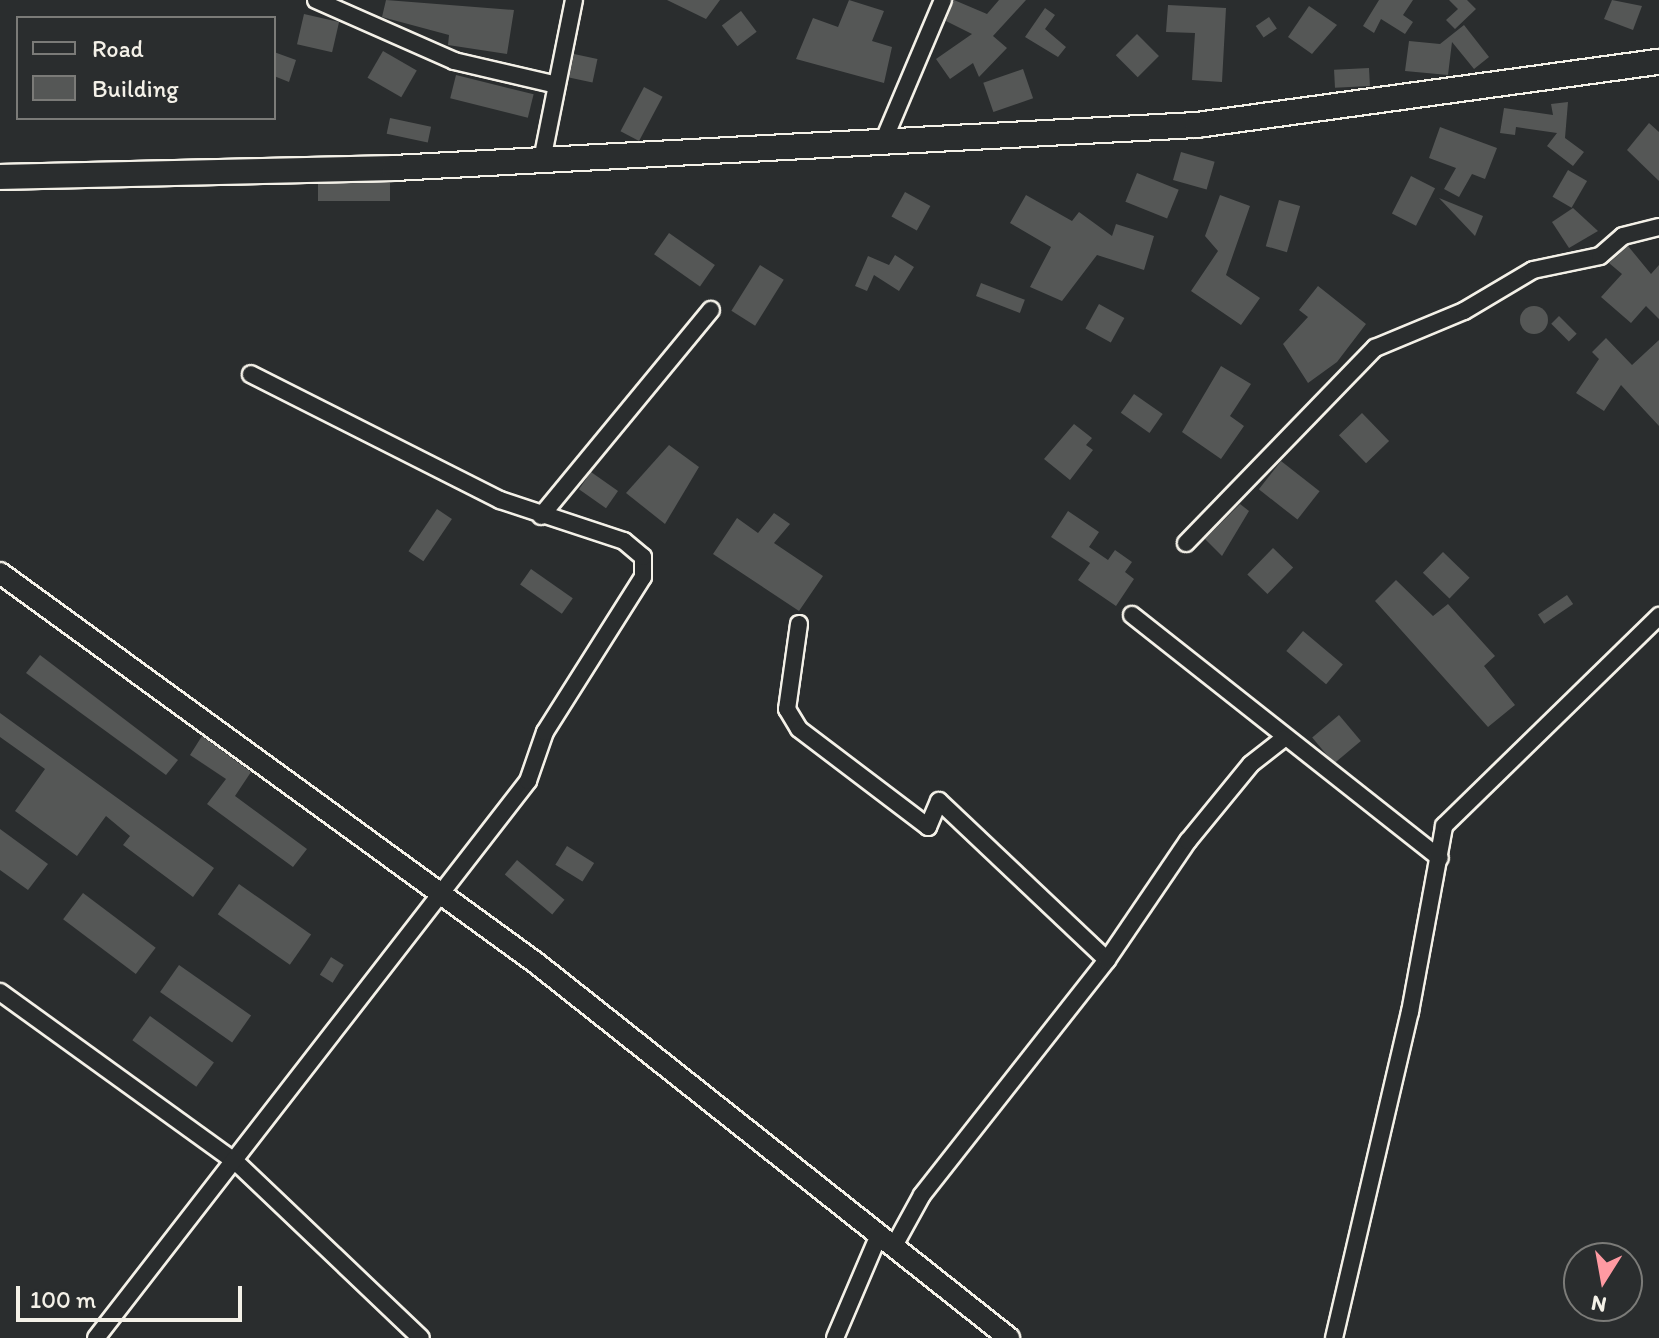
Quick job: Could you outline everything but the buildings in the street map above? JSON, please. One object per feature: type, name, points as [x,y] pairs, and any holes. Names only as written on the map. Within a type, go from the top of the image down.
[{"type":"main road","points":[[0,177],[542,160],[1197,125],[1659,62]]},
{"type":"street","points":[[316,0],[454,61],[553,84]]},
{"type":"street","points":[[542,160],[553,84],[574,0]]},
{"type":"street","points":[[883,142],[943,0]]},
{"type":"street","points":[[1186,543],[1375,348],[1464,311],[1533,270],[1600,256],[1623,236],[1659,227]]},
{"type":"street","points":[[541,516],[711,310]]},
{"type":"street","points":[[96,1338],[445,896],[528,781],[545,732],[643,577],[643,557],[624,541],[541,516],[251,374]]},
{"type":"street","points":[[0,573],[445,896],[1009,1338]]},
{"type":"street","points":[[1132,615],[1283,739],[1440,858]]},
{"type":"street","points":[[1334,1338],[1440,858],[1444,826],[1659,616]]},
{"type":"street","points":[[799,624],[787,709],[799,729],[928,827],[939,801],[1107,960]]},
{"type":"street","points":[[835,1338],[886,1240],[1107,960],[1188,841],[1251,764],[1283,739]]},
{"type":"street","points":[[0,992],[236,1162],[421,1338]]}]
